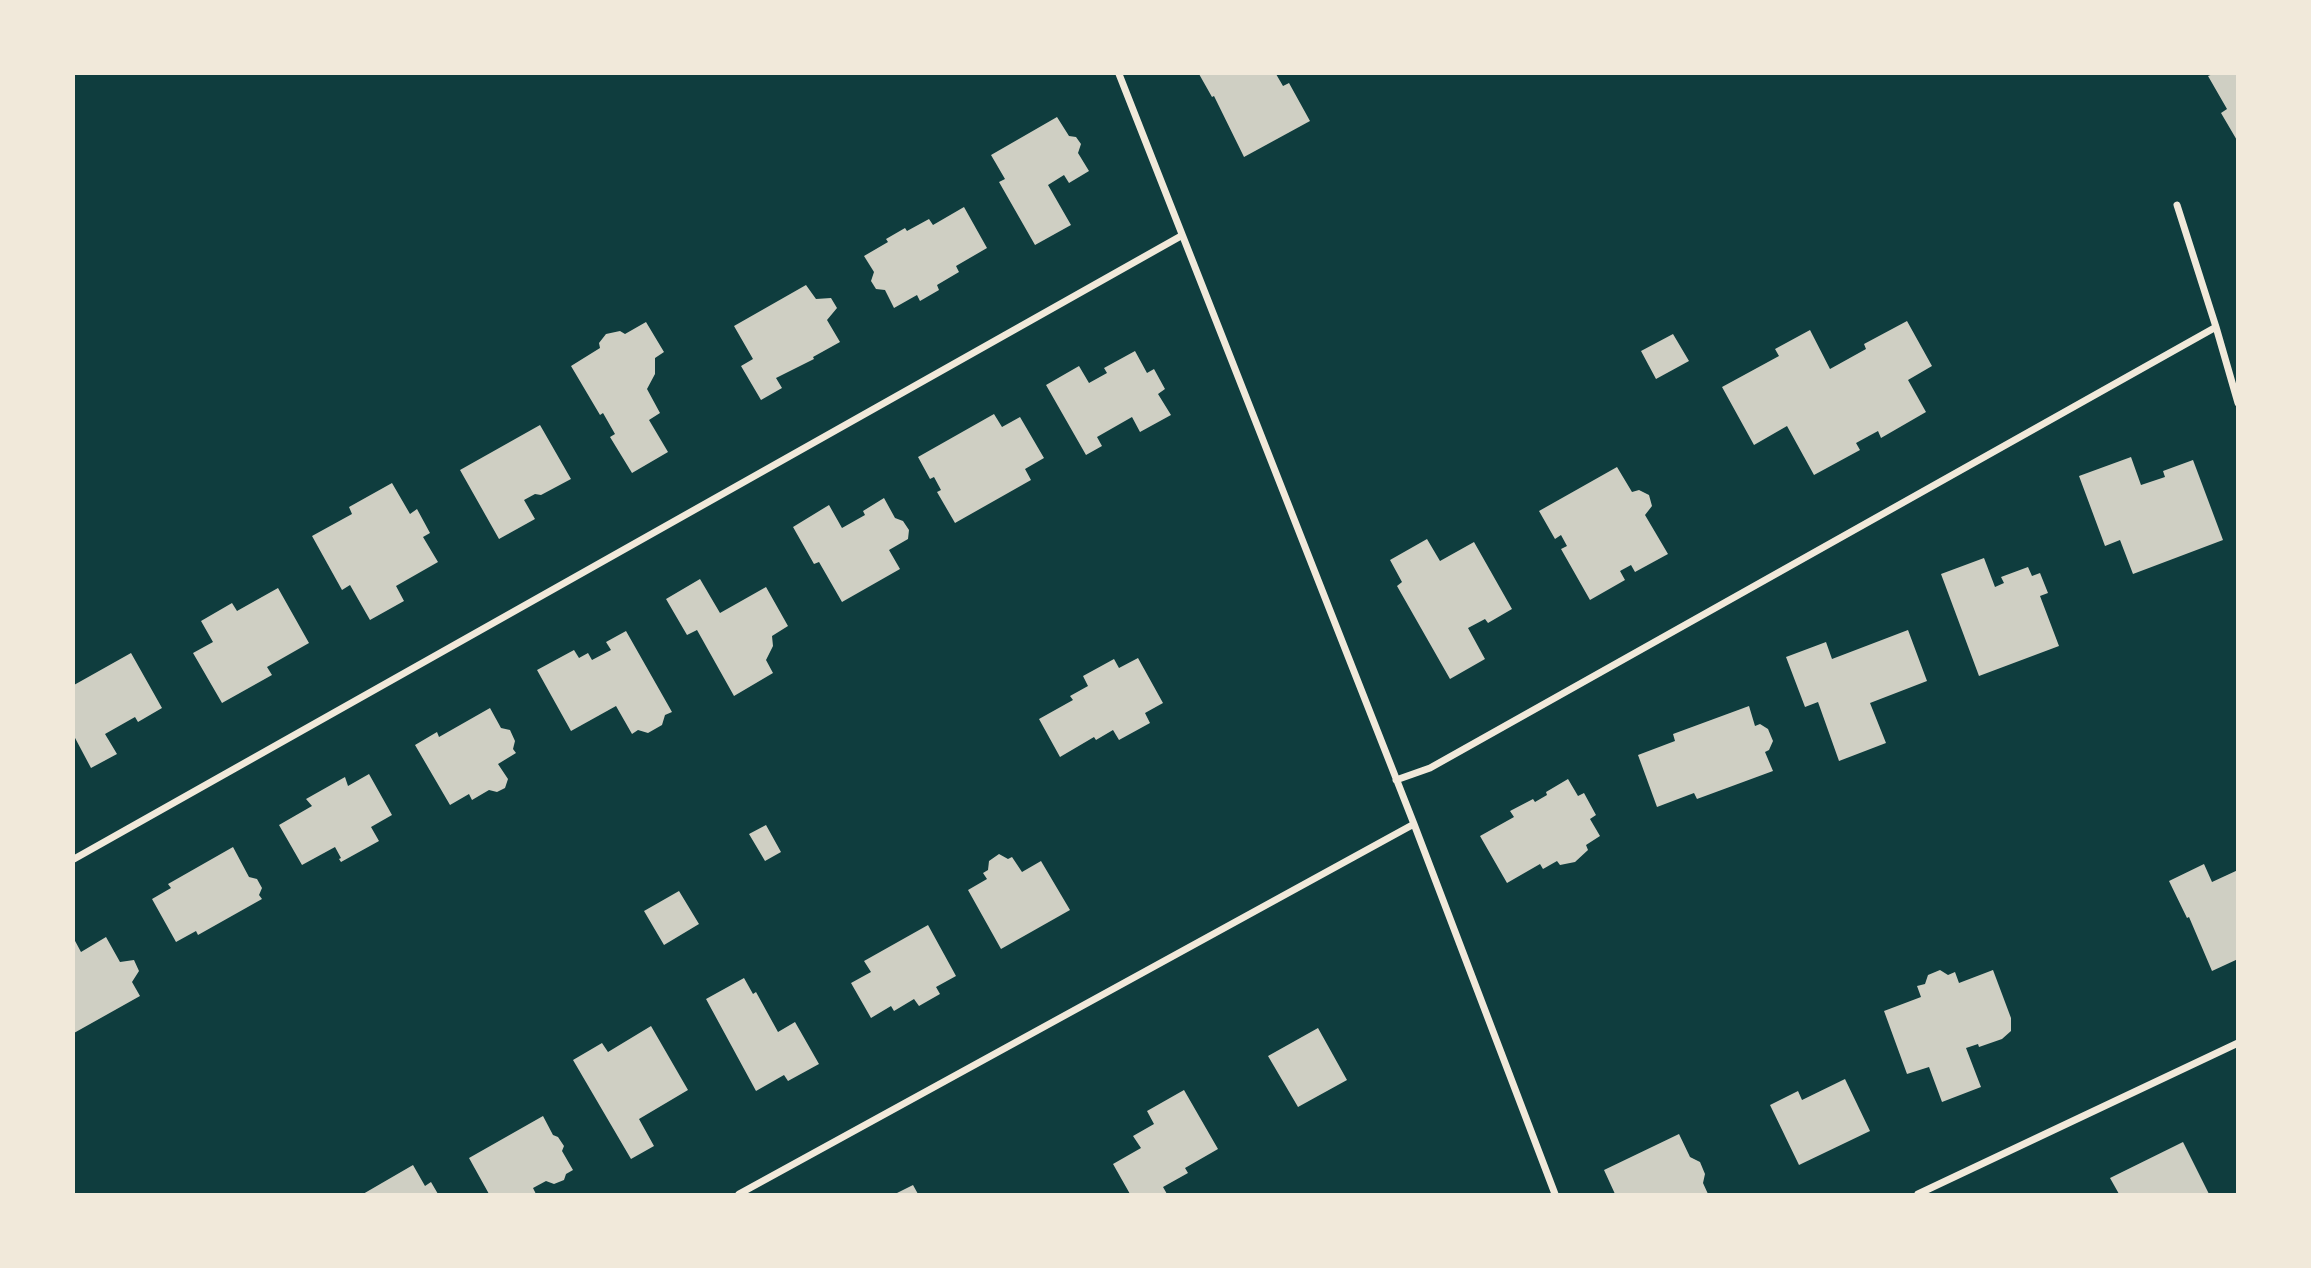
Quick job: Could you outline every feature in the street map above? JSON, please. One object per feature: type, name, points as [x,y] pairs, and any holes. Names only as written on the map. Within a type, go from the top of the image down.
[{"type":"street","points":[[1119,74],[1414,824],[1555,1195]]},
{"type":"street","points":[[2177,205],[2238,403]]},
{"type":"street","points":[[74,859],[1181,236]]},
{"type":"street","points":[[1396,780],[1430,768],[2216,327]]},
{"type":"street","points":[[739,1195],[1414,824]]},
{"type":"street","points":[[1918,1195],[2238,1043]]},
{"type":"building","points":[[1199,74],[1276,74],[1283,86],[1289,83],[1310,121],[1244,157],[1214,96],[1212,97]]},
{"type":"building","points":[[2238,74],[2238,142],[2221,113],[2227,109],[2208,76]]},
{"type":"building","points":[[1057,117],[1069,136],[1076,137],[1081,144],[1078,153],[1089,171],[1069,183],[1064,175],[1048,185],[1071,225],[1035,245],[999,182],[1005,179],[991,155]]},
{"type":"building","points":[[964,207],[987,248],[956,266],[959,272],[937,285],[939,290],[920,301],[917,295],[894,308],[885,290],[876,289],[871,281],[874,272],[864,256],[905,228],[907,231],[929,219],[933,225]]},
{"type":"building","points":[[806,285],[816,299],[831,298],[837,308],[827,320],[840,342],[776,378],[782,388],[761,400],[741,366],[753,359],[734,326]]},
{"type":"building","points":[[1907,321],[1932,366],[1908,380],[1926,412],[1881,438],[1878,431],[1856,443],[1860,450],[1814,475],[1787,426],[1754,445],[1722,387],[1779,356],[1775,349],[1810,330],[1830,369],[1866,349],[1864,344]]},
{"type":"building","points":[[646,322],[664,352],[655,358],[655,374],[647,389],[660,413],[649,420],[668,452],[632,473],[610,437],[615,434],[603,413],[600,415],[571,366],[600,348],[599,343],[606,334],[620,331],[625,334]]},
{"type":"building","points":[[1673,334],[1689,361],[1656,379],[1641,351]]},
{"type":"building","points":[[1135,351],[1147,373],[1154,369],[1165,389],[1158,394],[1171,415],[1140,432],[1132,417],[1097,437],[1102,446],[1086,455],[1046,385],[1079,366],[1089,383],[1107,373],[1104,368]]},
{"type":"building","points":[[994,414],[1002,427],[1020,417],[1044,458],[1025,469],[1031,480],[955,523],[937,492],[941,490],[934,477],[930,479],[918,457]]},
{"type":"building","points":[[540,425],[571,479],[541,495],[535,494],[524,500],[535,519],[499,539],[460,470]]},
{"type":"building","points":[[2131,457],[2141,485],[2165,477],[2163,471],[2193,460],[2223,540],[2133,574],[2120,540],[2105,546],[2079,476]]},
{"type":"building","points":[[1617,467],[1632,492],[1639,490],[1649,495],[1652,506],[1645,515],[1668,554],[1635,572],[1631,565],[1620,571],[1625,580],[1590,600],[1561,549],[1567,546],[1561,535],[1555,539],[1539,511]]},
{"type":"building","points":[[392,483],[410,514],[417,509],[430,533],[423,537],[438,562],[396,586],[404,601],[370,620],[350,585],[342,590],[312,536],[352,514],[349,507]]},
{"type":"building","points":[[884,498],[895,518],[903,521],[909,530],[908,539],[889,550],[900,569],[842,602],[819,562],[814,564],[793,527],[829,505],[842,528],[865,515],[863,511]]},
{"type":"building","points":[[1427,539],[1440,561],[1474,542],[1512,609],[1488,623],[1485,619],[1468,628],[1485,659],[1450,679],[1397,586],[1402,582],[1390,560]]},
{"type":"building","points":[[1984,558],[1995,587],[2004,583],[2001,577],[2028,567],[2032,576],[2040,573],[2048,593],[2040,596],[2059,646],[1979,676],[1941,574]]},
{"type":"building","points":[[700,579],[720,613],[766,587],[788,626],[772,636],[773,646],[766,660],[773,673],[734,696],[697,630],[687,635],[666,599]]},
{"type":"building","points":[[278,588],[309,643],[267,667],[272,675],[222,703],[193,653],[213,642],[201,621],[232,603],[237,611]]},
{"type":"building","points":[[1908,630],[1927,681],[1870,703],[1886,743],[1839,761],[1818,702],[1805,707],[1786,657],[1826,642],[1832,659]]},
{"type":"building","points":[[626,631],[672,712],[665,715],[662,725],[648,733],[638,730],[632,734],[616,706],[571,731],[537,670],[574,650],[579,658],[588,653],[592,660],[611,650],[606,642]]},
{"type":"building","points":[[131,653],[162,708],[138,722],[135,717],[105,734],[117,754],[91,768],[74,736],[74,685]]},
{"type":"building","points":[[1138,658],[1163,703],[1145,713],[1150,723],[1119,740],[1113,730],[1096,740],[1094,737],[1060,757],[1039,719],[1073,700],[1070,696],[1088,686],[1083,676],[1114,659],[1119,668]]},
{"type":"building","points":[[1749,706],[1755,726],[1760,724],[1768,729],[1773,741],[1765,752],[1773,771],[1697,799],[1694,793],[1657,807],[1638,755],[1675,741],[1673,734]]},
{"type":"building","points":[[490,708],[501,728],[510,730],[515,741],[513,749],[516,753],[498,764],[508,779],[505,788],[497,792],[489,790],[472,800],[469,794],[450,805],[415,745],[437,732],[439,737]]},
{"type":"building","points":[[369,774],[392,815],[371,827],[379,841],[341,862],[335,847],[302,865],[279,825],[312,806],[306,799],[345,777],[348,786]]},
{"type":"building","points":[[1568,779],[1578,796],[1584,793],[1596,815],[1590,819],[1600,836],[1586,845],[1588,850],[1575,862],[1560,865],[1557,861],[1543,869],[1540,864],[1507,883],[1480,836],[1514,817],[1510,811],[1533,799],[1535,802]]},
{"type":"building","points":[[766,825],[781,852],[765,861],[749,834]]},
{"type":"building","points":[[233,847],[249,877],[257,879],[262,888],[259,895],[262,899],[198,935],[196,931],[176,942],[152,899],[171,888],[168,884]]},
{"type":"building","points":[[999,854],[1008,859],[1012,857],[1022,872],[1041,861],[1070,910],[1001,949],[968,890],[987,879],[983,873],[988,870],[989,861]]},
{"type":"building","points":[[2204,864],[2212,882],[2238,870],[2238,959],[2212,971],[2189,917],[2187,918],[2169,881]]},
{"type":"building","points":[[679,891],[699,924],[664,945],[644,911]]},
{"type":"building","points":[[928,925],[956,976],[936,987],[940,994],[919,1006],[914,999],[894,1011],[891,1006],[871,1018],[851,983],[871,972],[864,961]]},
{"type":"building","points":[[106,937],[120,962],[134,960],[139,971],[132,982],[140,996],[74,1033],[74,939],[81,952]]},
{"type":"building","points":[[1940,970],[1948,975],[1955,972],[1959,983],[1993,970],[2011,1018],[2011,1031],[2002,1039],[1979,1047],[1978,1044],[1966,1048],[1981,1087],[1942,1102],[1929,1067],[1907,1074],[1884,1011],[1921,997],[1917,986],[1925,984],[1928,975]]},
{"type":"building","points":[[744,978],[753,994],[756,992],[778,1032],[795,1022],[819,1064],[788,1081],[784,1075],[756,1091],[706,999]]},
{"type":"building","points":[[651,1026],[688,1090],[639,1119],[654,1146],[631,1159],[573,1060],[602,1043],[608,1052]]},
{"type":"building","points":[[1318,1028],[1347,1080],[1298,1107],[1268,1056]]},
{"type":"building","points":[[1845,1079],[1870,1131],[1799,1165],[1770,1105],[1798,1091],[1802,1100]]},
{"type":"building","points":[[1184,1090],[1218,1149],[1185,1168],[1188,1173],[1163,1187],[1167,1194],[1130,1194],[1113,1164],[1141,1148],[1133,1136],[1154,1124],[1147,1111]]},
{"type":"building","points":[[543,1116],[553,1135],[558,1137],[564,1146],[562,1151],[573,1170],[566,1174],[564,1180],[554,1184],[546,1181],[533,1188],[536,1194],[489,1194],[469,1158]]},
{"type":"building","points":[[1679,1134],[1690,1157],[1700,1162],[1705,1174],[1703,1183],[1708,1194],[1615,1194],[1604,1170]]},
{"type":"building","points":[[2183,1142],[2209,1194],[2119,1194],[2110,1178]]},
{"type":"building","points":[[413,1165],[425,1186],[431,1182],[438,1194],[363,1194]]},
{"type":"building","points":[[913,1185],[918,1194],[895,1194]]}]
